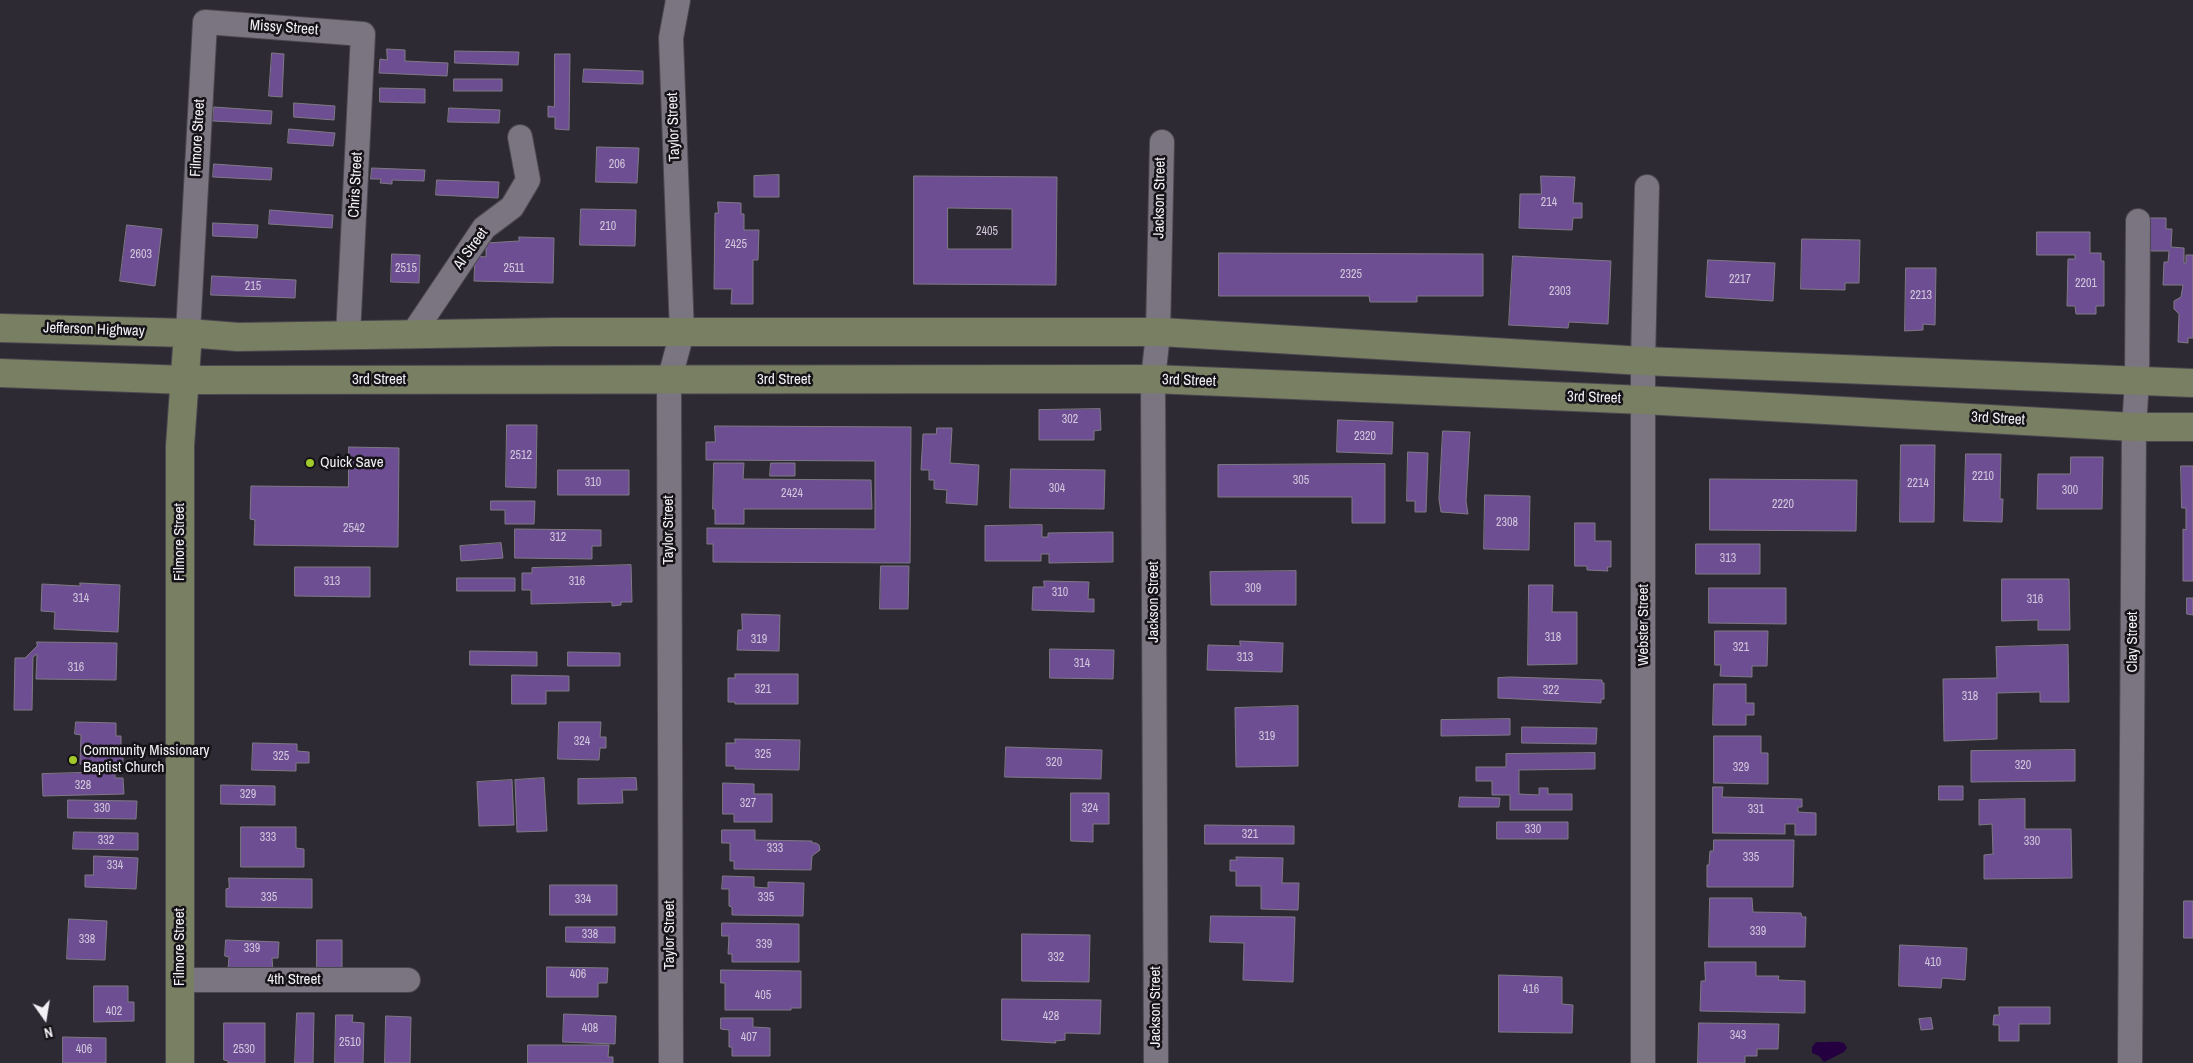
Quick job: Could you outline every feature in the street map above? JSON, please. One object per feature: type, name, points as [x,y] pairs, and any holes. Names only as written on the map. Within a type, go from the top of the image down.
[{"type":"main road","name":"Jefferson Highway","points":[[0,328],[188,333]]},
{"type":"main road","points":[[188,333],[219,336],[348,336],[556,332],[1158,334],[1161,332],[1643,361],[2193,383]]},
{"type":"main road","name":"Filmore Street","points":[[180,1063],[180,446],[188,333]]},
{"type":"main road","points":[[0,373],[184,380]]},
{"type":"main road","name":"3rd Street","points":[[184,380],[669,381],[1153,379],[1644,400],[2134,427],[2193,428]]},
{"type":"street","name":"Taylor Street","points":[[670,1063],[669,381],[682,333],[671,38],[678,0]]},
{"type":"street","name":"Missy Street","points":[[205,22],[363,34]]},
{"type":"street","name":"Filmore Street","points":[[188,333],[205,22]]},
{"type":"street","name":"Chris Street","points":[[348,336],[363,34]]},
{"type":"street","name":"Al Street","points":[[412,335],[484,228],[512,207],[528,180],[520,137]]},
{"type":"street","name":"Jackson Street","points":[[1156,1063],[1153,379],[1158,334],[1162,142]]},
{"type":"street","name":"Webster Street","points":[[1643,1063],[1643,361],[1647,187]]},
{"type":"street","name":"Clay Street","points":[[2130,1063],[2134,427],[2137,381],[2138,221]]},
{"type":"street","name":"4th Street","points":[[180,980],[408,980]]},
{"type":"shaded area","points":[[1816,1042],[1841,1042],[1847,1048],[1844,1052],[1824,1062],[1819,1056],[1812,1053],[1812,1047]]},
{"type":"building","points":[[387,49],[405,50],[405,61],[448,63],[447,76],[379,73],[380,59],[387,60]]},
{"type":"building","points":[[455,51],[519,52],[518,65],[455,63]]},
{"type":"building","points":[[272,53],[284,54],[282,97],[269,96]]},
{"type":"building","points":[[555,54],[570,54],[569,130],[555,129],[555,117],[548,117],[548,106],[554,107]]},
{"type":"building","points":[[584,69],[643,71],[643,84],[583,82]]},
{"type":"building","points":[[454,79],[502,79],[502,91],[454,91]]},
{"type":"building","points":[[380,88],[425,89],[425,103],[380,102]]},
{"type":"building","points":[[294,103],[335,106],[334,120],[294,117]]},
{"type":"building","points":[[214,107],[272,111],[271,124],[213,121]]},
{"type":"building","points":[[449,108],[500,110],[499,123],[448,122]]},
{"type":"building","points":[[289,129],[335,133],[333,146],[288,143]]},
{"type":"building","points":[[597,147],[639,148],[637,183],[596,182]]},
{"type":"building","points":[[214,164],[272,168],[271,180],[213,177]]},
{"type":"building","points":[[372,168],[425,170],[424,181],[392,180],[392,184],[380,183],[381,179],[371,179]]},
{"type":"building","points":[[779,175],[779,197],[754,197],[754,176]]},
{"type":"building","points":[[914,176],[1057,177],[1056,285],[914,284]],"holes":[[[948,208],[1012,209],[1012,249],[948,249]]]},
{"type":"building","points":[[1541,176],[1575,177],[1573,203],[1582,203],[1582,218],[1573,218],[1572,230],[1519,228],[1520,194],[1541,194]]},
{"type":"building","points":[[437,180],[499,182],[498,198],[436,195]]},
{"type":"building","points":[[718,202],[741,203],[741,214],[744,214],[744,230],[759,230],[758,260],[753,260],[753,304],[731,304],[732,289],[714,289],[715,213],[718,213]]},
{"type":"building","points":[[581,209],[636,210],[635,246],[580,245]]},
{"type":"building","points":[[270,210],[333,215],[332,228],[269,224]]},
{"type":"building","points":[[2150,218],[2166,218],[2166,229],[2172,229],[2171,247],[2184,248],[2184,263],[2186,263],[2186,255],[2193,255],[2193,338],[2188,338],[2188,343],[2178,342],[2179,314],[2174,309],[2174,301],[2181,297],[2183,285],[2163,285],[2164,262],[2168,262],[2169,251],[2149,251]]},
{"type":"building","points":[[213,223],[258,225],[257,238],[213,236]]},
{"type":"building","points":[[127,225],[162,229],[155,286],[120,281]]},
{"type":"building","points":[[2037,232],[2090,232],[2090,253],[2101,253],[2101,261],[2104,261],[2104,306],[2096,306],[2096,314],[2076,314],[2075,306],[2067,306],[2068,259],[2075,259],[2075,255],[2037,255]]},
{"type":"building","points":[[519,237],[554,238],[553,283],[474,281],[475,256],[486,257],[486,243],[519,241]]},
{"type":"building","points":[[1802,239],[1860,240],[1859,283],[1845,283],[1845,290],[1801,289]]},
{"type":"building","points":[[1219,253],[1483,254],[1483,296],[1417,296],[1417,302],[1370,302],[1369,296],[1219,296]]},
{"type":"building","points":[[392,254],[420,255],[419,283],[391,282]]},
{"type":"building","points":[[1513,256],[1611,261],[1608,324],[1569,322],[1568,328],[1509,325]]},
{"type":"building","points":[[1708,260],[1775,263],[1773,301],[1706,297]]},
{"type":"building","points":[[1906,268],[1936,268],[1935,325],[1923,324],[1923,330],[1905,331]]},
{"type":"building","points":[[212,276],[296,280],[295,298],[211,295]]},
{"type":"building","points":[[1100,409],[1101,430],[1094,431],[1094,440],[1039,440],[1039,410]]},
{"type":"building","points":[[1338,420],[1393,422],[1392,454],[1337,452]]},
{"type":"building","points":[[507,425],[537,425],[536,488],[506,487]]},
{"type":"building","points":[[715,426],[911,427],[910,563],[713,562],[713,544],[707,544],[707,528],[875,529],[875,461],[706,460],[706,442],[715,442]]},
{"type":"building","points":[[937,428],[952,428],[950,463],[979,465],[977,505],[946,503],[947,490],[934,489],[934,480],[929,480],[929,470],[921,470],[923,434],[936,434]]},
{"type":"building","points":[[1443,431],[1470,432],[1466,501],[1468,514],[1441,512],[1439,499]]},
{"type":"building","points":[[1901,445],[1935,445],[1934,522],[1900,522]]},
{"type":"building","points":[[349,447],[399,448],[398,547],[254,545],[255,520],[250,519],[251,486],[348,487]]},
{"type":"building","points":[[1408,452],[1428,453],[1426,512],[1415,512],[1415,501],[1407,501]]},
{"type":"building","points":[[1966,454],[2001,454],[2000,499],[2003,499],[2002,522],[1964,521]]},
{"type":"building","points":[[2071,457],[2103,457],[2102,509],[2037,509],[2038,474],[2070,474]]},
{"type":"building","points":[[714,463],[744,463],[743,479],[871,480],[872,509],[744,509],[744,524],[715,524],[715,509],[713,509]]},
{"type":"building","points":[[771,463],[795,463],[795,476],[770,476]]},
{"type":"building","points":[[1385,464],[1385,523],[1352,523],[1352,497],[1218,497],[1218,465]]},
{"type":"building","points":[[2181,466],[2193,466],[2193,581],[2183,581],[2183,529],[2186,530],[2186,508],[2182,508]]},
{"type":"building","points":[[1011,469],[1105,470],[1104,509],[1010,508]]},
{"type":"building","points":[[558,470],[629,470],[629,495],[558,495]]},
{"type":"building","points":[[1710,479],[1857,480],[1856,531],[1710,530]]},
{"type":"building","points":[[1485,495],[1530,496],[1529,550],[1484,549]]},
{"type":"building","points":[[491,501],[535,501],[534,524],[505,524],[505,510],[491,510]]},
{"type":"building","points":[[1575,523],[1595,523],[1595,541],[1611,541],[1611,567],[1607,567],[1608,571],[1587,570],[1587,566],[1575,566]]},
{"type":"building","points":[[1042,525],[1042,537],[1048,537],[1048,533],[1113,532],[1113,562],[1049,563],[1049,554],[1041,554],[1041,561],[985,561],[985,526]]},
{"type":"building","points":[[515,529],[601,530],[601,546],[592,546],[592,559],[515,558]]},
{"type":"building","points":[[501,543],[503,558],[461,561],[460,546]]},
{"type":"building","points":[[1696,544],[1760,544],[1760,574],[1696,574]]},
{"type":"building","points":[[631,565],[632,602],[621,602],[621,605],[612,606],[612,602],[531,604],[531,590],[522,590],[522,573],[532,573],[532,568]]},
{"type":"building","points":[[881,566],[909,566],[908,609],[880,609]]},
{"type":"building","points":[[295,567],[370,567],[370,597],[295,596]]},
{"type":"building","points":[[1296,571],[1296,605],[1211,605],[1210,572]]},
{"type":"building","points":[[457,578],[515,578],[515,591],[457,591]]},
{"type":"building","points":[[2002,579],[2069,579],[2070,630],[2038,630],[2038,620],[2002,621]]},
{"type":"building","points":[[1044,581],[1089,582],[1088,599],[1094,599],[1094,612],[1032,610],[1033,587],[1044,587]]},
{"type":"building","points":[[80,583],[120,585],[118,632],[54,629],[55,612],[41,611],[42,584],[80,586]]},
{"type":"building","points":[[1529,585],[1553,585],[1552,612],[1577,612],[1577,664],[1528,665]]},
{"type":"building","points":[[1709,588],[1786,588],[1786,624],[1709,623]]},
{"type":"building","points":[[2187,598],[2193,598],[2193,615],[2187,614]]},
{"type":"building","points":[[742,614],[780,615],[779,651],[737,650],[738,630],[742,630]]},
{"type":"building","points":[[1715,631],[1768,631],[1767,666],[1752,666],[1752,677],[1720,676],[1721,665],[1715,665]]},
{"type":"building","points":[[1240,641],[1283,643],[1282,672],[1207,670],[1208,645],[1240,646]]},
{"type":"building","points":[[37,642],[117,643],[116,680],[36,679],[37,654],[33,657],[32,710],[14,710],[15,658],[25,658],[37,646]]},
{"type":"building","points":[[2068,645],[2069,702],[2040,702],[2040,692],[1997,693],[1997,739],[1944,741],[1943,679],[1997,678],[1996,647]]},
{"type":"building","points":[[1050,649],[1114,650],[1113,679],[1050,678]]},
{"type":"building","points":[[470,651],[537,652],[537,666],[470,665]]},
{"type":"building","points":[[568,652],[620,653],[620,666],[568,666]]},
{"type":"building","points":[[735,674],[798,674],[798,704],[735,704],[735,702],[728,702],[728,678],[735,678]]},
{"type":"building","points":[[512,675],[569,676],[569,691],[546,691],[546,704],[512,704]]},
{"type":"building","points":[[1498,678],[1602,680],[1602,683],[1604,683],[1604,699],[1601,699],[1601,703],[1498,698]]},
{"type":"building","points":[[1714,684],[1746,684],[1746,703],[1754,703],[1754,715],[1746,715],[1746,725],[1713,725]]},
{"type":"building","points":[[1298,706],[1298,766],[1236,767],[1235,708]]},
{"type":"building","points":[[1510,719],[1510,735],[1441,736],[1441,720]]},
{"type":"building","points":[[76,722],[116,723],[116,736],[121,736],[123,764],[80,764],[81,735],[75,734]]},
{"type":"building","points":[[559,722],[601,722],[600,737],[606,737],[606,748],[600,748],[599,760],[558,759]]},
{"type":"building","points":[[1522,727],[1597,728],[1596,744],[1522,743]]},
{"type":"building","points":[[1714,736],[1761,736],[1761,753],[1768,753],[1768,784],[1714,783]]},
{"type":"building","points":[[735,739],[800,740],[799,770],[735,769],[735,766],[726,766],[726,743],[735,743]]},
{"type":"building","points":[[253,743],[297,744],[297,751],[309,752],[309,763],[296,763],[296,771],[252,770]]},
{"type":"building","points":[[1006,747],[1102,750],[1101,779],[1005,777]]},
{"type":"building","points":[[2075,750],[2075,781],[1971,782],[1971,751]]},
{"type":"building","points":[[1595,753],[1595,769],[1519,770],[1519,794],[1539,795],[1539,788],[1548,788],[1548,794],[1572,794],[1572,810],[1510,810],[1510,795],[1492,795],[1492,781],[1476,781],[1476,767],[1506,767],[1506,754]]},
{"type":"building","points":[[115,772],[115,778],[123,778],[124,794],[43,796],[42,774]]},
{"type":"building","points":[[544,778],[547,831],[517,832],[515,780]]},
{"type":"building","points":[[636,778],[637,790],[622,790],[623,803],[578,804],[578,779]]},
{"type":"building","points":[[512,780],[514,825],[479,826],[477,782]]},
{"type":"building","points":[[723,783],[754,784],[754,794],[772,794],[772,822],[734,822],[734,814],[723,814]]},
{"type":"building","points":[[221,785],[275,786],[275,805],[221,804]]},
{"type":"building","points":[[1939,786],[1963,786],[1963,800],[1939,800]]},
{"type":"building","points":[[1713,787],[1723,787],[1722,797],[1802,799],[1802,807],[1798,807],[1798,812],[1816,813],[1816,835],[1795,835],[1795,824],[1785,824],[1785,834],[1713,833]]},
{"type":"building","points":[[1071,793],[1109,793],[1109,824],[1093,824],[1093,842],[1071,841]]},
{"type":"building","points":[[1460,797],[1500,798],[1499,807],[1459,807]]},
{"type":"building","points":[[2025,799],[2025,829],[2071,829],[2072,878],[1984,879],[1984,855],[1993,854],[1992,824],[1979,825],[1979,800]]},
{"type":"building","points":[[68,800],[137,801],[136,819],[68,818]]},
{"type":"building","points":[[1497,822],[1568,822],[1568,839],[1497,839]]},
{"type":"building","points":[[1205,825],[1294,826],[1294,844],[1205,844]]},
{"type":"building","points":[[241,827],[296,827],[296,848],[304,849],[304,867],[241,867]]},
{"type":"building","points":[[722,830],[755,830],[755,840],[812,841],[812,843],[819,845],[820,850],[812,856],[811,870],[734,869],[734,861],[730,861],[730,843],[722,843]]},
{"type":"building","points":[[74,832],[138,833],[138,850],[73,849]]},
{"type":"building","points":[[1714,840],[1794,840],[1793,887],[1707,887],[1707,865],[1709,865],[1710,851],[1713,851]]},
{"type":"building","points":[[94,856],[138,858],[136,889],[85,887],[85,875],[93,875]]},
{"type":"building","points":[[1236,857],[1283,858],[1282,883],[1299,883],[1298,910],[1261,909],[1261,886],[1236,886],[1236,871],[1230,871],[1230,860],[1237,860]]},
{"type":"building","points":[[723,876],[754,877],[754,887],[768,888],[768,882],[804,883],[803,916],[732,915],[732,907],[729,906],[729,889],[722,889]]},
{"type":"building","points":[[229,878],[312,879],[312,908],[226,907],[226,889],[229,888]]},
{"type":"building","points":[[550,885],[617,885],[617,915],[550,915]]},
{"type":"building","points":[[1710,898],[1752,898],[1753,912],[1801,913],[1802,917],[1806,917],[1805,947],[1709,947]]},
{"type":"building","points":[[2184,901],[2193,901],[2193,938],[2184,938]]},
{"type":"building","points":[[1211,916],[1295,917],[1293,982],[1243,980],[1244,943],[1210,942]]},
{"type":"building","points":[[69,919],[107,921],[105,960],[67,959]]},
{"type":"building","points":[[722,923],[799,924],[799,962],[732,962],[732,954],[728,954],[729,936],[722,936]]},
{"type":"building","points":[[566,927],[615,927],[615,943],[566,942]]},
{"type":"building","points":[[1022,934],[1090,935],[1089,982],[1022,981]]},
{"type":"building","points":[[226,940],[279,942],[278,958],[272,958],[273,971],[228,969],[229,957],[225,956]]},
{"type":"building","points":[[317,940],[342,940],[342,970],[317,970]]},
{"type":"building","points":[[1900,945],[1967,948],[1965,980],[1942,978],[1941,988],[1899,986]]},
{"type":"building","points":[[1705,962],[1756,962],[1756,976],[1779,976],[1778,980],[1805,981],[1805,1013],[1700,1011],[1701,981],[1705,981]]},
{"type":"building","points":[[547,967],[608,968],[607,983],[598,983],[598,997],[547,997]]},
{"type":"building","points":[[721,970],[801,971],[801,1008],[791,1008],[791,1010],[725,1010],[725,983],[721,983]]},
{"type":"building","points":[[1499,975],[1562,977],[1562,1004],[1573,1005],[1572,1033],[1499,1032]]},
{"type":"building","points":[[94,986],[128,986],[128,1002],[134,1002],[134,1021],[94,1022]]},
{"type":"building","points":[[1002,999],[1101,1000],[1100,1034],[1065,1033],[1065,1040],[1055,1041],[1056,1043],[1002,1040]]},
{"type":"building","points":[[1999,1007],[2050,1007],[2050,1024],[2019,1024],[2019,1041],[1999,1041],[1999,1025],[1993,1025],[1994,1015],[1999,1015]]},
{"type":"building","points":[[297,1013],[314,1013],[313,1063],[295,1063]]},
{"type":"building","points":[[564,1014],[616,1016],[615,1044],[563,1042]]},
{"type":"building","points":[[336,1015],[353,1015],[352,1022],[364,1023],[363,1063],[335,1063]]},
{"type":"building","points":[[386,1016],[411,1017],[410,1063],[385,1063]]},
{"type":"building","points":[[721,1018],[753,1018],[753,1027],[770,1028],[770,1056],[732,1056],[732,1047],[729,1047],[729,1030],[721,1029]]},
{"type":"building","points":[[1931,1018],[1933,1029],[1921,1030],[1919,1019]]},
{"type":"building","points":[[224,1023],[265,1023],[265,1063],[228,1063],[228,1061],[224,1060]]},
{"type":"building","points":[[1699,1023],[1779,1024],[1778,1049],[1757,1049],[1757,1056],[1745,1056],[1745,1063],[1698,1063]]},
{"type":"building","points":[[63,1037],[106,1038],[106,1063],[63,1063]]},
{"type":"building","points":[[528,1045],[609,1045],[608,1057],[613,1057],[613,1063],[528,1063]]},
{"type":"place","name":"Quick Save","points":[[310,463]]},
{"type":"place","name":"Community Missionary Baptist Church","points":[[73,760]]}]
